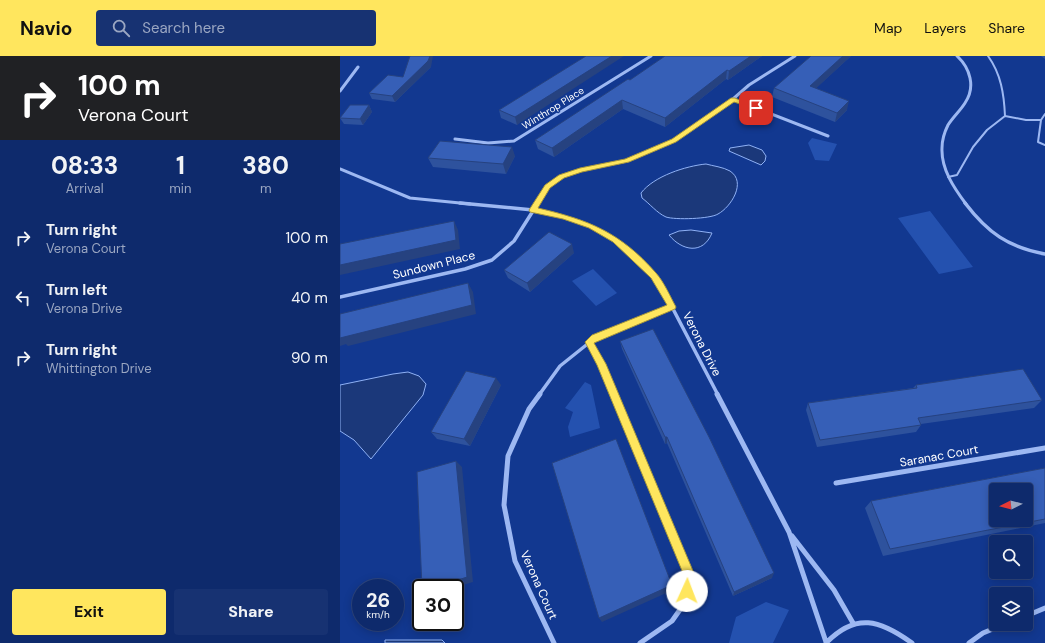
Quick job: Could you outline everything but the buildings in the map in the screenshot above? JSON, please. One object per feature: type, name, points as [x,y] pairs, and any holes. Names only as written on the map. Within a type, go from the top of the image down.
[{"type":"street","name":"Winthrop Place","points":[[455,139],[488,143],[514,141],[651,56]]},
{"type":"street","name":"Sundown Place","points":[[340,297],[465,269],[492,260],[514,241],[548,186],[561,176],[580,170],[627,161],[674,140],[733,99],[749,85],[795,56]]},
{"type":"street","points":[[957,56],[962,60],[968,71],[971,82],[967,99],[948,125],[942,149],[944,167],[948,177],[979,221],[988,230],[1016,246],[1045,254]]},
{"type":"street","points":[[340,91],[358,67]]},
{"type":"street","points":[[733,99],[828,136]]},
{"type":"street","name":"Verona Drive","points":[[340,169],[410,198],[533,210],[564,217],[591,226],[616,240],[654,276],[672,307],[789,532],[826,643]]},
{"type":"street","name":"Verona Court","points":[[554,643],[514,561],[504,505],[508,456],[529,409],[560,366],[595,338],[672,307]]},
{"type":"street","points":[[589,342],[602,364],[691,578],[684,604],[672,621],[640,643]]},
{"type":"street","name":"Saranac Court","points":[[836,483],[1045,448]]},
{"type":"street","name":"Verona Drive","points":[[789,532],[834,590],[853,623]]},
{"type":"street","points":[[1033,613],[1045,608]]},
{"type":"street","points":[[826,643],[835,632],[853,623],[877,623],[898,632],[912,643]]},
{"type":"street","points":[[969,643],[989,631]]},
{"type":"lane","points":[[988,56],[995,64],[1002,86],[1005,116]]},
{"type":"lane","points":[[1045,114],[1041,120],[1038,142],[1045,145]]},
{"type":"lane","points":[[948,177],[957,175],[973,147],[987,130],[1005,116],[1026,120],[1041,120]]},
{"type":"shaded area","points":[[812,138],[837,144],[829,161],[815,160],[808,143]]},
{"type":"shaded area","points":[[749,145],[762,150],[766,156],[765,161],[761,165],[729,151],[730,148]]},
{"type":"shaded area","points":[[706,164],[730,171],[735,176],[737,181],[737,188],[732,200],[723,211],[718,214],[708,217],[670,218],[657,211],[642,198],[641,193],[662,177],[689,167]]},
{"type":"shaded area","points":[[930,211],[973,267],[939,274],[898,218]]},
{"type":"shaded area","points":[[691,230],[712,233],[708,240],[698,248],[680,245],[669,235],[679,231]]},
{"type":"shaded area","points":[[593,269],[617,293],[596,306],[572,281]]},
{"type":"shaded area","points":[[408,372],[419,376],[426,384],[423,395],[371,459],[354,440],[340,431],[340,385]]},
{"type":"shaded area","points":[[585,382],[591,385],[600,428],[570,437],[568,427],[573,412],[565,408]]},
{"type":"shaded area","points":[[766,602],[789,610],[773,643],[729,643],[736,617]]},
{"type":"shaded area","points":[[385,640],[442,640],[445,643],[385,643]]},
{"type":"route","points":[[687,591],[691,578],[602,364],[589,342],[595,338],[672,307],[654,276],[616,240],[591,226],[564,217],[533,210],[548,186],[561,176],[580,170],[627,161],[674,140],[733,99],[756,108]]}]
